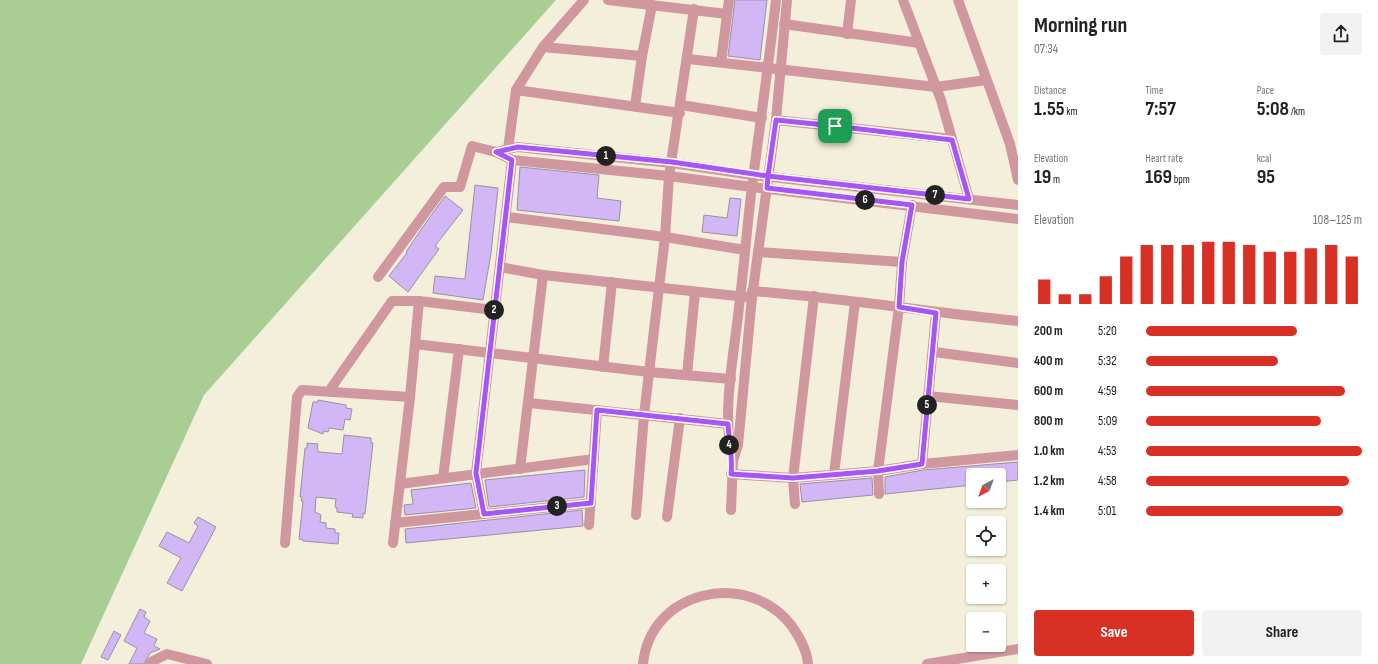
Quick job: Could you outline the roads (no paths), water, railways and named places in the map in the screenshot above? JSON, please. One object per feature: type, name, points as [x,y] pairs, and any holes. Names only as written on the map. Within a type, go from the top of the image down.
[{"type":"street","points":[[508,149],[516,90],[543,47],[584,0]]},
{"type":"street","points":[[608,0],[727,14]]},
{"type":"street","points":[[721,62],[729,0]]},
{"type":"street","points":[[733,461],[729,447],[728,424],[731,379],[752,188],[776,0]]},
{"type":"street","points":[[731,510],[731,474],[738,445],[752,294],[776,120],[787,0]]},
{"type":"street","points":[[847,34],[851,0]]},
{"type":"street","points":[[904,0],[936,86],[969,199]]},
{"type":"street","points":[[958,0],[1010,144],[1018,180]]},
{"type":"street","points":[[635,106],[642,56],[652,5]]},
{"type":"street","points":[[636,515],[644,415],[665,237],[669,176],[681,109],[694,9]]},
{"type":"street","points":[[784,24],[919,43]]},
{"type":"street","points":[[543,47],[642,56]]},
{"type":"street","points":[[688,59],[768,69],[936,86],[986,80]]},
{"type":"street","points":[[516,90],[635,106],[681,109],[762,118]]},
{"type":"street","points":[[776,120],[952,140]]},
{"type":"street","points":[[378,277],[444,187],[460,187],[472,146],[496,152],[512,160],[669,176],[752,188],[767,188],[1018,218]]},
{"type":"street","points":[[496,152],[518,147],[672,162],[754,175],[1018,205]]},
{"type":"street","points":[[484,514],[476,473],[494,310],[507,217],[512,160]]},
{"type":"street","points":[[879,494],[878,471],[899,307],[902,262],[912,205]]},
{"type":"street","points":[[507,217],[665,237],[745,250]]},
{"type":"street","points":[[758,252],[902,262]]},
{"type":"street","points":[[500,267],[543,275],[740,297],[752,294],[814,296],[936,313],[1018,321]]},
{"type":"street","points":[[520,469],[530,403],[543,275]]},
{"type":"street","points":[[603,367],[612,282]]},
{"type":"street","points":[[687,375],[695,292]]},
{"type":"street","points":[[795,504],[793,478],[814,296]]},
{"type":"street","points":[[329,391],[392,301],[419,301],[494,310]]},
{"type":"street","points":[[393,543],[410,397],[419,301]]},
{"type":"street","points":[[834,474],[855,302]]},
{"type":"street","points":[[922,464],[928,396],[934,352],[936,313]]},
{"type":"street","points":[[415,344],[603,367],[731,379]]},
{"type":"street","points":[[442,478],[459,349]]},
{"type":"street","points":[[934,352],[1018,363]]},
{"type":"street","points":[[285,543],[297,398],[302,390],[410,397]]},
{"type":"street","points":[[928,396],[1018,405]]},
{"type":"street","points":[[530,403],[728,424]]},
{"type":"street","points":[[589,525],[597,410]]},
{"type":"street","points":[[667,517],[680,418]]},
{"type":"street","points":[[731,474],[793,478],[878,471],[922,464],[1018,455]]},
{"type":"street","points":[[400,484],[594,459]]},
{"type":"street","points":[[395,523],[591,503]]},
{"type":"street","points":[[643,664],[644,655],[654,632],[669,613],[690,599],[714,592],[739,593],[763,601],[783,615],[798,635],[808,664]]},
{"type":"street","points":[[927,664],[1018,649]]},
{"type":"street","points":[[150,664],[151,662],[167,654],[207,664]]}]
